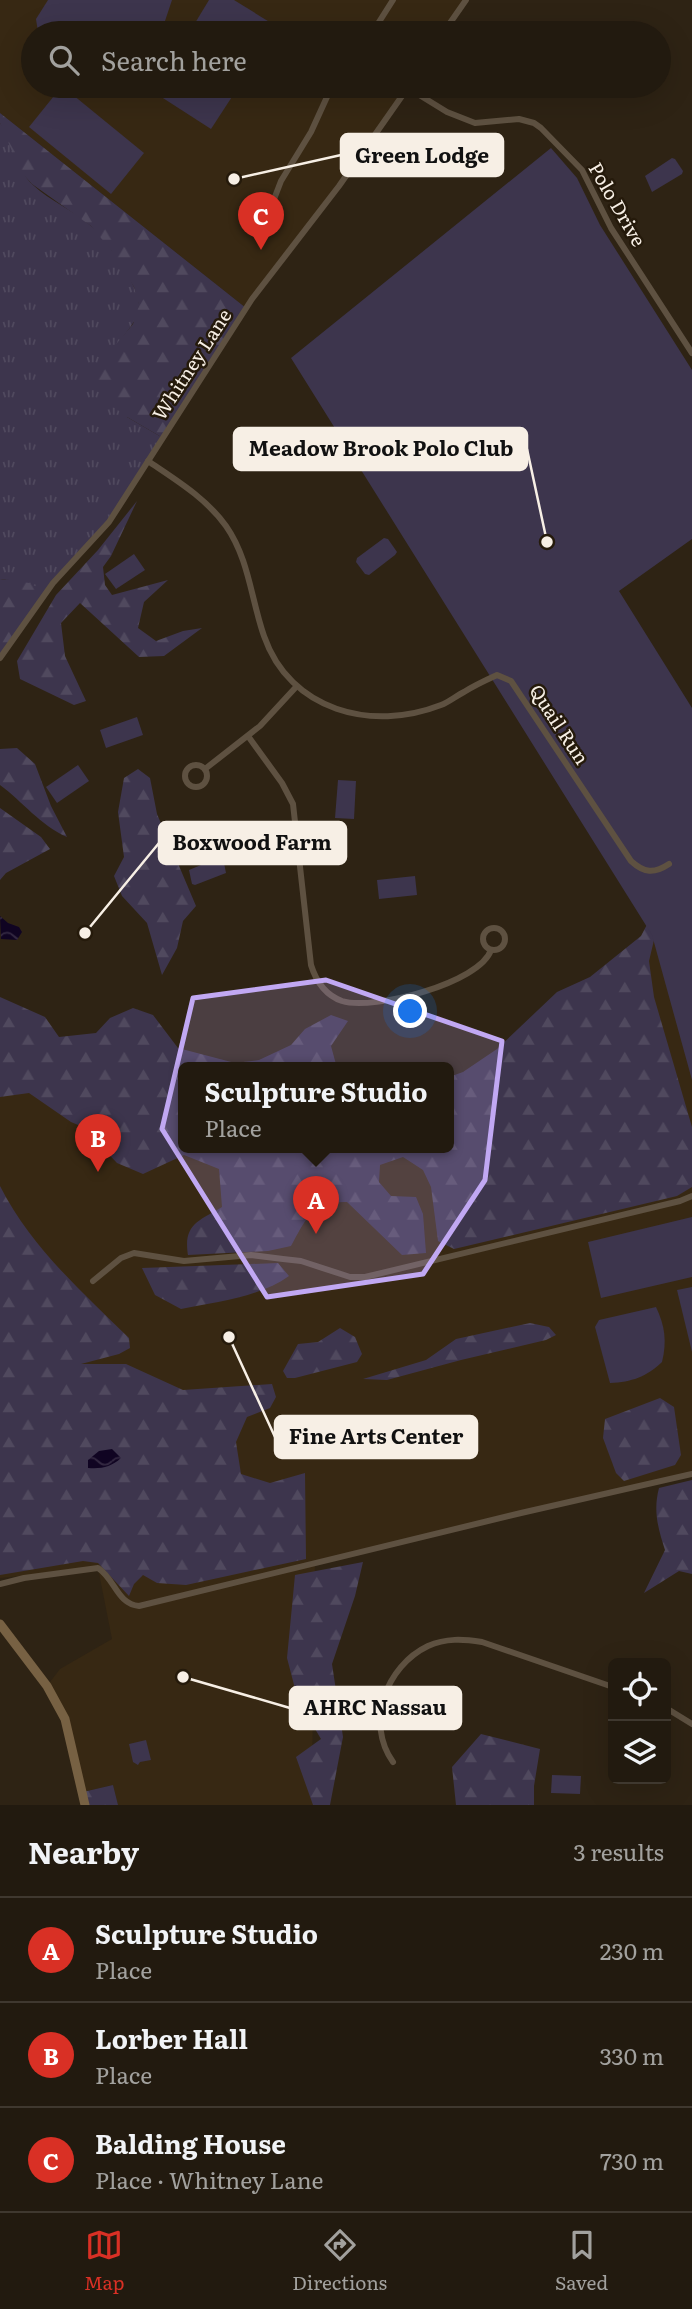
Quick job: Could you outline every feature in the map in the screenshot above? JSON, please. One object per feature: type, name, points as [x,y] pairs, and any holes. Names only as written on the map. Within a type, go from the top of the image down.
[{"type":"main road","points":[[0,1624],[47,1686],[65,1719],[85,1805]]},
{"type":"street","points":[[380,21],[393,0]]},
{"type":"street","points":[[451,21],[466,0]]},
{"type":"street","points":[[259,220],[271,207],[281,181],[311,132],[327,98]]},
{"type":"street","name":"Whitney Lane","points":[[0,658],[53,583],[109,522],[251,299],[339,186],[401,98]]},
{"type":"street","name":"Polo Drive","points":[[426,98],[447,112],[475,123],[519,119],[534,122],[541,128],[582,170],[611,228],[692,353]]},
{"type":"street","name":"Quail Run","points":[[148,461],[199,497],[227,527],[246,567],[265,639],[276,660],[296,687],[329,706],[351,714],[390,716],[443,705],[497,675],[511,681],[631,861],[645,871],[655,872],[669,864]]},
{"type":"street","points":[[205,769],[260,726],[296,687]]},
{"type":"street","points":[[248,736],[282,783],[293,804],[311,965],[315,978],[327,993],[341,1001],[355,1003],[418,994],[456,979],[489,957],[491,950]]},
{"type":"street","points":[[93,1281],[121,1258],[134,1253],[184,1261],[251,1255],[301,1261],[350,1278],[365,1277],[692,1196]]},
{"type":"street","points":[[0,1584],[98,1568],[104,1572],[124,1601],[139,1606],[692,1474]]},
{"type":"street","points":[[393,1762],[383,1741],[380,1715],[383,1702],[390,1681],[399,1668],[428,1646],[462,1639],[482,1642],[608,1685]]},
{"type":"street","points":[[671,1711],[692,1724]]},
{"type":"highlighted area","points":[[326,980],[502,1041],[485,1180],[423,1274],[267,1297],[162,1129],[193,998]]},
{"type":"shaded area","points":[[0,0],[466,0],[451,21],[21,21],[21,98],[400,98],[246,308],[0,113]]},
{"type":"shaded area","points":[[692,909],[692,1473],[315,1562],[312,1776],[321,1805],[118,1805],[113,1785],[83,1792],[68,1729],[47,1686],[60,1669],[112,1639],[98,1568],[0,1578],[0,1034],[178,1067],[178,1153],[454,1153],[454,1096]]},
{"type":"green space","points":[[48,0],[172,0],[165,21],[36,19]]},
{"type":"green space","points":[[209,0],[234,0],[268,21],[196,21]]},
{"type":"green space","points":[[52,98],[77,98],[144,153],[111,194],[29,127]]},
{"type":"green space","points":[[163,98],[231,98],[211,129]]},
{"type":"green space","points":[[0,113],[246,308],[163,438],[107,402],[91,374],[133,324],[139,305],[134,287],[111,250],[91,226],[32,184],[21,172],[0,123]]},
{"type":"green space","points":[[0,123],[27,178],[40,191],[84,220],[97,232],[113,251],[133,285],[139,309],[119,342],[127,417],[163,438],[109,522],[41,599],[7,579],[0,580]]},
{"type":"green space","points":[[551,148],[577,178],[600,225],[692,370],[692,539],[619,591],[692,708],[692,1080],[652,935],[291,358]]},
{"type":"green space","points":[[672,158],[683,171],[682,174],[652,192],[645,176]]},
{"type":"green space","points":[[137,501],[103,567],[105,585],[112,595],[168,580],[144,602],[138,628],[156,641],[183,631],[202,628],[164,656],[139,657],[80,603],[61,623],[65,656],[86,701],[74,705],[20,679],[17,661],[56,595],[98,550]]},
{"type":"green space","points":[[384,538],[388,539],[397,552],[369,575],[365,574],[356,562],[357,558]]},
{"type":"green space","points":[[134,554],[145,570],[116,589],[105,574]]},
{"type":"green space","points":[[7,579],[37,587],[41,599],[0,658],[0,580]]},
{"type":"green space","points":[[137,717],[143,735],[106,748],[100,730]]},
{"type":"green space","points":[[17,748],[35,764],[51,806],[67,837],[40,820],[0,785],[0,749]]},
{"type":"green space","points":[[78,765],[89,781],[57,803],[46,787]]},
{"type":"green space","points":[[138,769],[150,778],[157,814],[196,906],[183,921],[177,948],[162,975],[147,923],[122,896],[114,876],[124,857],[118,812],[124,778]]},
{"type":"green space","points":[[338,780],[356,781],[354,819],[335,818]]},
{"type":"green space","points":[[0,808],[41,837],[50,849],[6,873],[0,880]]},
{"type":"green space","points":[[223,858],[226,873],[192,884],[189,870]]},
{"type":"green space","points":[[415,876],[417,895],[379,899],[377,880]]},
{"type":"green space","points":[[692,890],[692,916],[654,940],[649,961],[654,997],[692,1127],[692,1187],[677,1196],[454,1249],[438,1241],[431,1187],[423,1170],[403,1157],[380,1165],[379,1182],[391,1196],[416,1197],[423,1214],[426,1253],[402,1255],[347,1202],[335,1202],[318,1208],[306,1220],[291,1246],[268,1251],[188,1255],[190,1230],[200,1220],[222,1207],[219,1169],[184,1155],[143,1174],[117,1163],[83,1127],[71,1122],[29,1093],[0,1097],[0,997],[45,1017],[59,1037],[96,1033],[110,1018],[133,1008],[153,1015],[178,1048],[231,1062],[178,1062],[178,1153],[454,1153],[454,1075],[497,1049],[557,992],[590,977],[641,936],[653,913]]},
{"type":"green space","points":[[331,1015],[348,1021],[331,1046],[335,1062],[243,1062],[259,1060],[291,1045],[305,1029]]},
{"type":"green space","points":[[0,1186],[26,1229],[42,1249],[129,1338],[130,1348],[119,1354],[81,1364],[126,1364],[183,1390],[272,1384],[276,1397],[270,1408],[247,1417],[236,1442],[241,1474],[270,1483],[305,1473],[306,1559],[186,1585],[157,1583],[143,1575],[134,1584],[129,1596],[98,1563],[83,1561],[0,1575]]},
{"type":"green space","points":[[692,1217],[692,1277],[601,1298],[588,1242]]},
{"type":"green space","points":[[278,1263],[289,1276],[265,1289],[237,1298],[181,1309],[155,1295],[142,1268]]},
{"type":"green space","points":[[692,1287],[692,1352],[677,1290]]},
{"type":"green space","points":[[656,1307],[664,1334],[662,1362],[638,1378],[610,1383],[595,1327],[599,1320]]},
{"type":"green space","points":[[530,1323],[549,1327],[556,1335],[546,1340],[387,1380],[363,1379],[426,1360],[456,1339]]},
{"type":"green space","points":[[340,1328],[355,1337],[362,1354],[357,1362],[287,1378],[283,1371],[298,1344],[318,1342]]},
{"type":"green space","points":[[660,1398],[674,1407],[681,1455],[675,1465],[624,1481],[616,1473],[603,1438],[605,1419]]},
{"type":"green space","points":[[692,1480],[692,1574],[679,1571],[644,1593],[665,1550],[657,1519],[659,1488]]},
{"type":"green space","points":[[363,1562],[355,1596],[332,1664],[343,1737],[330,1805],[313,1805],[296,1757],[321,1739],[298,1700],[287,1658],[295,1575]]},
{"type":"green space","points":[[481,1734],[540,1749],[534,1805],[456,1805],[452,1767]]},
{"type":"green space","points":[[146,1740],[151,1760],[138,1765],[133,1762],[129,1744]]},
{"type":"green space","points":[[552,1775],[581,1776],[580,1794],[551,1793]]},
{"type":"green space","points":[[113,1785],[118,1805],[85,1805],[83,1792]]},
{"type":"water","points":[[0,916],[19,927],[22,932],[17,940],[1,939]]},
{"type":"water","points":[[112,1449],[121,1458],[106,1467],[88,1468],[88,1460],[99,1451]]},
{"type":"place","name":"Green Lodge","points":[[234,179]]},
{"type":"place","name":"Balding House","points":[[261,250]]},
{"type":"place","name":"Meadow Brook Polo Club","points":[[547,542]]},
{"type":"place","name":"Boxwood Farm","points":[[85,933]]},
{"type":"place","name":"Lorber Hall","points":[[98,1172]]},
{"type":"place","name":"Sculpture Studio","points":[[316,1234]]},
{"type":"place","name":"Fine Arts Center","points":[[229,1337]]},
{"type":"place","name":"AHRC Nassau","points":[[183,1677]]}]
